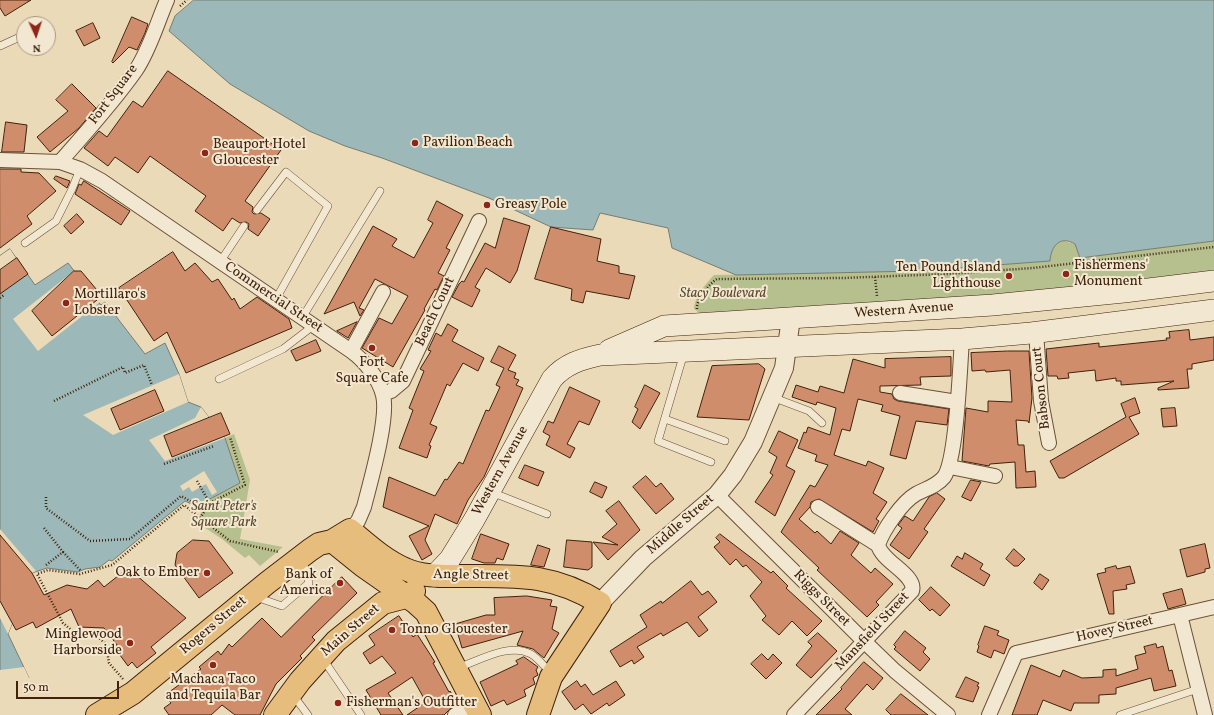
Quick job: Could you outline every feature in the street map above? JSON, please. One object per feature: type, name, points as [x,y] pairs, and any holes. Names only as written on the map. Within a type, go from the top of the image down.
[{"type":"main road","name":"Western Avenue","points":[[406,597],[434,576],[450,559],[490,492],[552,379],[571,364],[600,355],[664,326],[993,305],[1124,292],[1214,281]]},
{"type":"main road","name":"Western Avenue","points":[[600,355],[788,348],[962,339],[1036,332],[1214,310]]},
{"type":"main road","name":"Rogers Street","points":[[98,715],[133,692],[252,595],[291,554],[341,536]]},
{"type":"main road","name":"Angle Street","points":[[341,536],[384,557],[404,569],[434,576],[535,577],[582,592],[600,603]]},
{"type":"main road","points":[[341,536],[383,580],[416,603],[426,612],[478,710]]},
{"type":"main road","points":[[383,603],[384,557]]},
{"type":"main road","name":"Main Street","points":[[284,706],[321,656],[336,641],[383,603],[406,597]]},
{"type":"main road","name":"Middle Street","points":[[538,715],[543,696],[553,675],[600,603]]},
{"type":"street","name":"Fort Square","points":[[60,162],[112,101],[136,69],[153,35],[167,0]]},
{"type":"street","name":"Commercial Street","points":[[0,160],[60,162],[80,169],[102,181],[351,351],[365,364],[375,378],[383,394],[384,418],[367,494],[358,521],[341,536]]},
{"type":"street","name":"Beach Court","points":[[383,394],[396,388],[403,381],[409,371],[479,221]]},
{"type":"street","points":[[351,351],[383,292]]},
{"type":"street","name":"Middle Street","points":[[600,603],[643,558],[717,495],[744,459],[784,368],[791,318]]},
{"type":"street","name":"Babson Court","points":[[1036,332],[1041,401],[1049,443]]},
{"type":"street","points":[[818,507],[878,545],[893,518],[905,503],[915,494],[941,481],[950,467],[962,339]]},
{"type":"street","points":[[900,393],[957,402]]},
{"type":"street","points":[[950,467],[995,476]]},
{"type":"street","name":"Riggs Street","points":[[717,495],[864,642],[895,671],[948,715]]},
{"type":"street","name":"Mansfield Street","points":[[794,715],[910,594],[913,588],[911,581],[881,553],[878,545]]},
{"type":"street","name":"Hovey Street","points":[[989,715],[1016,653],[1214,607]]},
{"type":"street","points":[[1180,615],[1205,715]]},
{"type":"street","points":[[455,715],[478,710]]},
{"type":"lane","points":[[0,46],[16,39]]},
{"type":"lane","points":[[25,242],[56,221],[80,169]]},
{"type":"lane","points":[[257,210],[286,172],[328,206],[276,299]]},
{"type":"lane","points":[[219,378],[283,349],[308,322],[380,191]]},
{"type":"lane","points":[[220,262],[244,226]]},
{"type":"lane","points":[[684,351],[658,441],[711,462]]},
{"type":"lane","points":[[772,397],[809,411],[822,422]]},
{"type":"lane","points":[[665,419],[725,441]]},
{"type":"lane","points":[[490,492],[547,514]]},
{"type":"lane","points":[[457,669],[505,651],[518,650],[532,655],[553,675]]},
{"type":"lane","points":[[321,656],[361,715]]},
{"type":"lane","points":[[1120,715],[1198,689]]},
{"type":"lane","points":[[284,706],[308,715]]},
{"type":"path","points":[[700,312],[696,305],[711,284],[717,279],[875,277],[1033,268],[1214,247]]},
{"type":"path","points":[[875,277],[877,300]]},
{"type":"path","points":[[0,298],[4,296]]},
{"type":"path","points":[[54,401],[123,367],[125,373],[144,365],[152,385]]},
{"type":"path","points":[[200,518],[210,504],[244,485],[230,437]]},
{"type":"path","points":[[164,464],[214,446]]},
{"type":"path","points":[[197,481],[208,500]]},
{"type":"path","points":[[46,496],[46,508],[90,541],[130,539],[181,496],[201,507]]},
{"type":"path","points":[[123,679],[109,663],[106,644],[97,636],[75,633],[63,623],[37,574],[48,570],[80,574],[112,565],[184,505],[230,541],[291,554]]},
{"type":"path","points":[[44,528],[63,552],[81,571]]},
{"type":"path","points":[[46,566],[63,552]]},
{"type":"green space","name":"Stacy Boulevard","points":[[1064,241],[1075,244],[1080,258],[1214,241],[1214,271],[1010,294],[701,314],[694,309],[698,296],[704,286],[714,275],[916,271],[1050,261],[1053,248],[1060,242]]},
{"type":"green space","name":"Saint Peter's Square Park","points":[[234,434],[250,480],[240,539],[283,547],[260,566],[249,555],[245,558],[222,539],[196,522],[208,500],[240,483],[225,438]]},
{"type":"water","points":[[194,0],[1214,0],[1214,241],[1080,258],[1075,244],[1061,241],[1054,247],[1050,261],[916,271],[736,275],[672,248],[668,228],[600,213],[593,230],[551,227],[489,198],[382,158],[345,146],[309,131],[230,84],[169,31],[175,16]]},
{"type":"water","points":[[10,249],[35,285],[68,263],[101,305],[105,302],[145,354],[165,343],[179,374],[188,402],[201,407],[225,438],[240,483],[208,500],[200,508],[185,501],[112,561],[109,560],[100,567],[85,569],[78,572],[47,568],[32,573],[8,634],[29,678],[0,686],[0,256]]},
{"type":"pier","points":[[10,249],[26,274],[0,293],[0,256]]},
{"type":"pier","name":"Mortillaro's Lobster","points":[[74,271],[100,302],[38,351],[13,319]]},
{"type":"pier","points":[[179,374],[188,402],[113,435],[83,415]]},
{"type":"pier","points":[[201,407],[225,438],[165,461],[149,440],[195,418]]},
{"type":"pier","points":[[204,471],[217,492],[212,495],[206,484],[192,492],[189,487],[183,491],[180,486]]},
{"type":"pier","points":[[0,529],[36,571],[32,573],[8,634],[0,618]]},
{"type":"pier","points":[[24,667],[30,680],[0,688],[0,670]]},
{"type":"building","points":[[0,0],[31,0],[5,16],[0,8]]},
{"type":"building","points":[[132,17],[148,24],[145,33],[137,50],[129,47],[113,63],[112,62]]},
{"type":"building","points":[[93,23],[100,38],[84,46],[76,31]]},
{"type":"building","name":"Beauport Hotel Gloucester","points":[[168,71],[281,150],[245,201],[253,207],[252,212],[254,214],[261,213],[270,219],[258,236],[248,229],[249,224],[246,222],[240,223],[232,218],[223,231],[195,211],[206,196],[150,156],[138,173],[115,157],[108,166],[84,148],[99,131],[107,137],[133,101],[142,107]]},
{"type":"building","points":[[72,84],[96,108],[79,128],[50,152],[37,137],[68,111],[56,100]]},
{"type":"building","points":[[6,122],[27,125],[24,152],[2,152]]},
{"type":"building","points":[[0,169],[21,169],[21,172],[39,173],[56,191],[27,216],[32,224],[0,248]]},
{"type":"building","points":[[56,176],[70,181],[67,188],[54,179]]},
{"type":"building","points":[[84,181],[130,211],[121,225],[75,194],[79,184],[81,185]]},
{"type":"building","points":[[437,201],[463,215],[446,248],[450,250],[438,273],[444,276],[437,290],[435,289],[393,367],[362,348],[379,318],[392,324],[408,296],[375,279],[359,308],[364,310],[360,316],[354,302],[324,314],[373,226],[397,239],[392,246],[414,258],[433,223],[428,220]]},
{"type":"building","points":[[77,214],[84,222],[71,234],[64,226]]},
{"type":"building","points":[[504,218],[530,226],[517,271],[510,283],[486,268],[475,287],[480,290],[472,307],[452,297],[459,284],[462,281],[464,282],[485,243],[495,248]]},
{"type":"building","points":[[551,227],[601,239],[597,261],[619,266],[619,273],[635,276],[629,299],[586,291],[583,303],[571,300],[572,289],[535,279]]},
{"type":"building","points":[[173,252],[185,271],[195,263],[212,282],[218,279],[232,300],[234,298],[240,309],[257,297],[289,319],[292,328],[186,373],[167,332],[154,341],[119,288]]},
{"type":"building","points":[[17,258],[28,274],[0,294],[0,270]]},
{"type":"building","name":"Mortillaro's Lobster","points":[[74,271],[81,271],[102,296],[52,336],[32,311]]},
{"type":"building","points":[[357,322],[348,338],[337,331]]},
{"type":"building","points":[[448,324],[458,330],[452,341],[484,358],[478,371],[463,363],[450,386],[447,384],[430,424],[437,427],[429,445],[431,446],[427,458],[399,448],[413,410],[409,408],[424,371],[420,369],[431,351],[428,350],[436,333],[441,336]]},
{"type":"building","points":[[1189,330],[1190,340],[1214,337],[1214,360],[1192,364],[1192,369],[1187,369],[1189,388],[1158,390],[1158,388],[1174,381],[1121,385],[1121,381],[1116,381],[1116,378],[1096,381],[1095,370],[1068,373],[1069,378],[1058,379],[1057,376],[1048,376],[1046,349],[1099,343],[1099,347],[1167,340],[1166,338],[1170,338],[1169,332]]},
{"type":"building","points":[[316,340],[321,351],[296,361],[291,351]]},
{"type":"building","points":[[499,346],[516,355],[508,370],[516,373],[514,378],[519,380],[516,385],[523,388],[484,477],[468,500],[457,524],[435,514],[425,540],[432,554],[422,560],[409,536],[429,526],[383,507],[389,477],[435,496],[445,479],[447,480],[459,462],[463,464],[486,410],[489,411],[500,387],[496,385],[504,368],[491,362]]},
{"type":"building","points":[[1029,351],[1032,398],[1029,423],[1028,421],[1016,420],[1018,445],[1024,445],[1026,472],[1035,471],[1036,487],[1016,488],[1015,462],[990,464],[989,466],[962,461],[966,408],[988,412],[988,401],[1012,402],[1010,370],[986,372],[985,370],[972,371],[971,353]]},
{"type":"building","points":[[951,357],[951,376],[920,377],[921,385],[880,386],[880,392],[892,394],[894,399],[898,401],[949,409],[947,425],[916,421],[906,459],[890,455],[900,416],[881,411],[883,405],[858,399],[850,431],[842,429],[834,455],[866,466],[868,461],[884,468],[873,493],[887,502],[876,519],[879,521],[873,532],[819,499],[811,502],[810,507],[799,519],[815,533],[817,531],[831,544],[840,531],[859,543],[851,555],[871,573],[875,568],[893,584],[876,602],[879,605],[867,617],[817,570],[819,568],[781,532],[810,485],[815,487],[828,465],[815,461],[817,455],[798,448],[804,432],[806,433],[808,427],[830,435],[836,408],[817,402],[816,405],[792,397],[796,385],[818,392],[820,386],[844,393],[853,359],[885,368],[885,359]]},
{"type":"building","points":[[759,364],[765,369],[749,420],[697,417],[712,366]]},
{"type":"building","points":[[645,385],[660,393],[640,429],[632,422],[638,409],[635,407]]},
{"type":"building","points":[[570,387],[600,401],[589,425],[579,421],[567,444],[575,448],[570,458],[546,445],[550,436],[543,432],[548,421],[553,423]]},
{"type":"building","points":[[155,390],[164,411],[120,430],[111,409]]},
{"type":"building","points":[[1135,398],[1140,413],[1129,417],[1139,434],[1064,478],[1059,478],[1050,461],[1126,417],[1121,404]]},
{"type":"building","points":[[1175,408],[1177,426],[1163,427],[1161,409]]},
{"type":"building","points":[[221,413],[230,434],[172,457],[164,436]]},
{"type":"building","points":[[779,431],[798,440],[786,466],[795,471],[775,516],[755,502],[773,475],[770,473],[777,457],[769,452]]},
{"type":"building","points":[[525,465],[544,472],[538,486],[519,478]]},
{"type":"building","points":[[646,476],[656,487],[661,483],[674,499],[656,514],[633,487]]},
{"type":"building","points":[[971,480],[981,482],[971,501],[962,497]]},
{"type":"building","points":[[595,482],[607,487],[602,498],[590,492]]},
{"type":"building","points":[[937,493],[945,499],[924,529],[928,532],[909,559],[890,545],[902,528],[898,525],[905,516],[913,521],[929,497]]},
{"type":"building","points":[[619,501],[640,530],[608,560],[593,542],[618,545],[602,537],[617,524],[606,511]]},
{"type":"building","points":[[481,534],[509,544],[503,560],[497,558],[495,563],[484,563],[472,559]]},
{"type":"building","points":[[720,534],[771,573],[773,571],[788,586],[786,588],[822,621],[807,636],[792,621],[779,635],[762,620],[766,616],[750,596],[762,582],[746,565],[743,567],[736,559],[730,565],[714,547],[720,542],[716,538]]},
{"type":"building","points":[[0,535],[32,573],[44,595],[67,585],[87,589],[98,580],[104,587],[128,568],[186,618],[151,647],[156,653],[137,668],[132,662],[128,666],[114,647],[117,645],[104,628],[79,627],[71,609],[36,628],[33,622],[16,630],[0,601]]},
{"type":"building","points":[[193,540],[209,541],[233,573],[199,598],[175,565],[177,553]]},
{"type":"building","points":[[567,540],[592,542],[592,567],[588,570],[564,567]]},
{"type":"building","points":[[1205,544],[1210,568],[1205,569],[1205,572],[1187,577],[1180,550]]},
{"type":"building","points":[[538,545],[550,549],[544,567],[531,565]]},
{"type":"building","points":[[1014,549],[1025,559],[1018,566],[1014,566],[1006,559]]},
{"type":"building","points":[[965,553],[983,564],[980,569],[990,575],[984,586],[951,566],[957,556],[962,559]]},
{"type":"building","points":[[1116,566],[1117,569],[1130,566],[1135,583],[1126,585],[1127,589],[1113,591],[1114,614],[1109,614],[1097,574],[1106,572],[1105,569]]},
{"type":"building","points":[[1040,574],[1049,580],[1042,590],[1034,583]]},
{"type":"building","points":[[342,577],[357,593],[312,637],[315,640],[300,656],[302,658],[276,684],[260,715],[235,715],[222,705],[211,715],[169,715],[164,708],[171,703],[165,695],[201,669],[199,667],[218,651],[221,655],[229,644],[232,647],[262,618],[281,637]]},
{"type":"building","points":[[691,581],[702,595],[708,591],[717,602],[698,617],[708,630],[699,637],[687,622],[663,636],[661,633],[637,647],[644,657],[634,664],[632,660],[620,667],[610,651],[647,627],[640,615],[661,601],[662,603]]},
{"type":"building","points":[[931,587],[950,605],[940,616],[932,609],[930,611],[919,600]]},
{"type":"building","points":[[1182,589],[1186,604],[1168,609],[1163,594]]},
{"type":"building","points":[[527,596],[552,600],[550,606],[557,607],[552,629],[559,633],[544,658],[533,649],[517,645],[523,631],[462,648],[455,624],[486,615],[495,615],[494,598]]},
{"type":"building","points":[[399,616],[413,637],[417,634],[435,662],[433,663],[449,692],[450,691],[458,704],[444,715],[407,715],[426,702],[412,677],[388,693],[403,715],[381,715],[366,690],[396,673],[382,656],[370,664],[363,653],[375,645],[369,636]]},
{"type":"building","points":[[985,626],[999,631],[997,635],[1009,640],[1004,654],[994,650],[991,658],[977,652]]},
{"type":"building","points":[[905,631],[926,648],[923,652],[930,659],[920,671],[894,649],[896,647],[894,645]]},
{"type":"building","points":[[818,633],[837,651],[811,678],[796,665],[812,646],[808,642]]},
{"type":"building","points":[[1156,644],[1157,648],[1163,646],[1169,671],[1172,670],[1176,686],[1154,691],[1151,678],[1116,688],[1116,694],[1099,695],[1099,703],[1074,703],[1071,711],[1043,700],[1037,715],[1012,715],[1031,665],[1060,677],[1063,670],[1082,678],[1103,677],[1103,670],[1116,669],[1116,676],[1138,669],[1135,656],[1146,653],[1144,647]]},
{"type":"building","points":[[762,654],[768,660],[773,654],[782,663],[766,679],[751,664]]},
{"type":"building","points":[[524,657],[538,667],[536,670],[538,675],[533,678],[535,684],[524,690],[526,696],[507,705],[504,700],[491,706],[480,682],[518,664],[516,661]]},
{"type":"building","points":[[864,662],[883,678],[873,690],[867,684],[845,709],[852,715],[816,715],[842,689],[841,688]]},
{"type":"building","points":[[966,677],[979,683],[977,686],[979,687],[973,702],[956,697]]},
{"type":"building","points":[[577,681],[581,687],[585,684],[593,695],[616,681],[625,695],[609,706],[607,703],[591,714],[583,704],[575,710],[562,692]]},
{"type":"building","points":[[901,694],[928,715],[891,715],[886,710]]},
{"type":"place","name":"Pavilion Beach","points":[[415,143]]},
{"type":"place","name":"Beauport Hotel Gloucester","points":[[205,153]]},
{"type":"place","name":"Greasy Pole","points":[[487,205]]},
{"type":"place","name":"Fishermens' Monument","points":[[1066,274]]},
{"type":"place","name":"Ten Pound Island Lighthouse","points":[[1009,276]]},
{"type":"place","name":"Mortillaro's Lobster","points":[[66,303]]},
{"type":"place","name":"Fort Square Cafe","points":[[372,348]]},
{"type":"place","name":"Oak to Ember","points":[[207,573]]},
{"type":"place","name":"Bank of America","points":[[340,583]]},
{"type":"place","name":"Tonno Gloucester","points":[[392,630]]},
{"type":"place","name":"Minglewood Harborside","points":[[130,643]]},
{"type":"place","name":"Machaca Taco and Tequila Bar","points":[[213,665]]},
{"type":"place","name":"Fisherman's Outfitter","points":[[338,703]]}]
